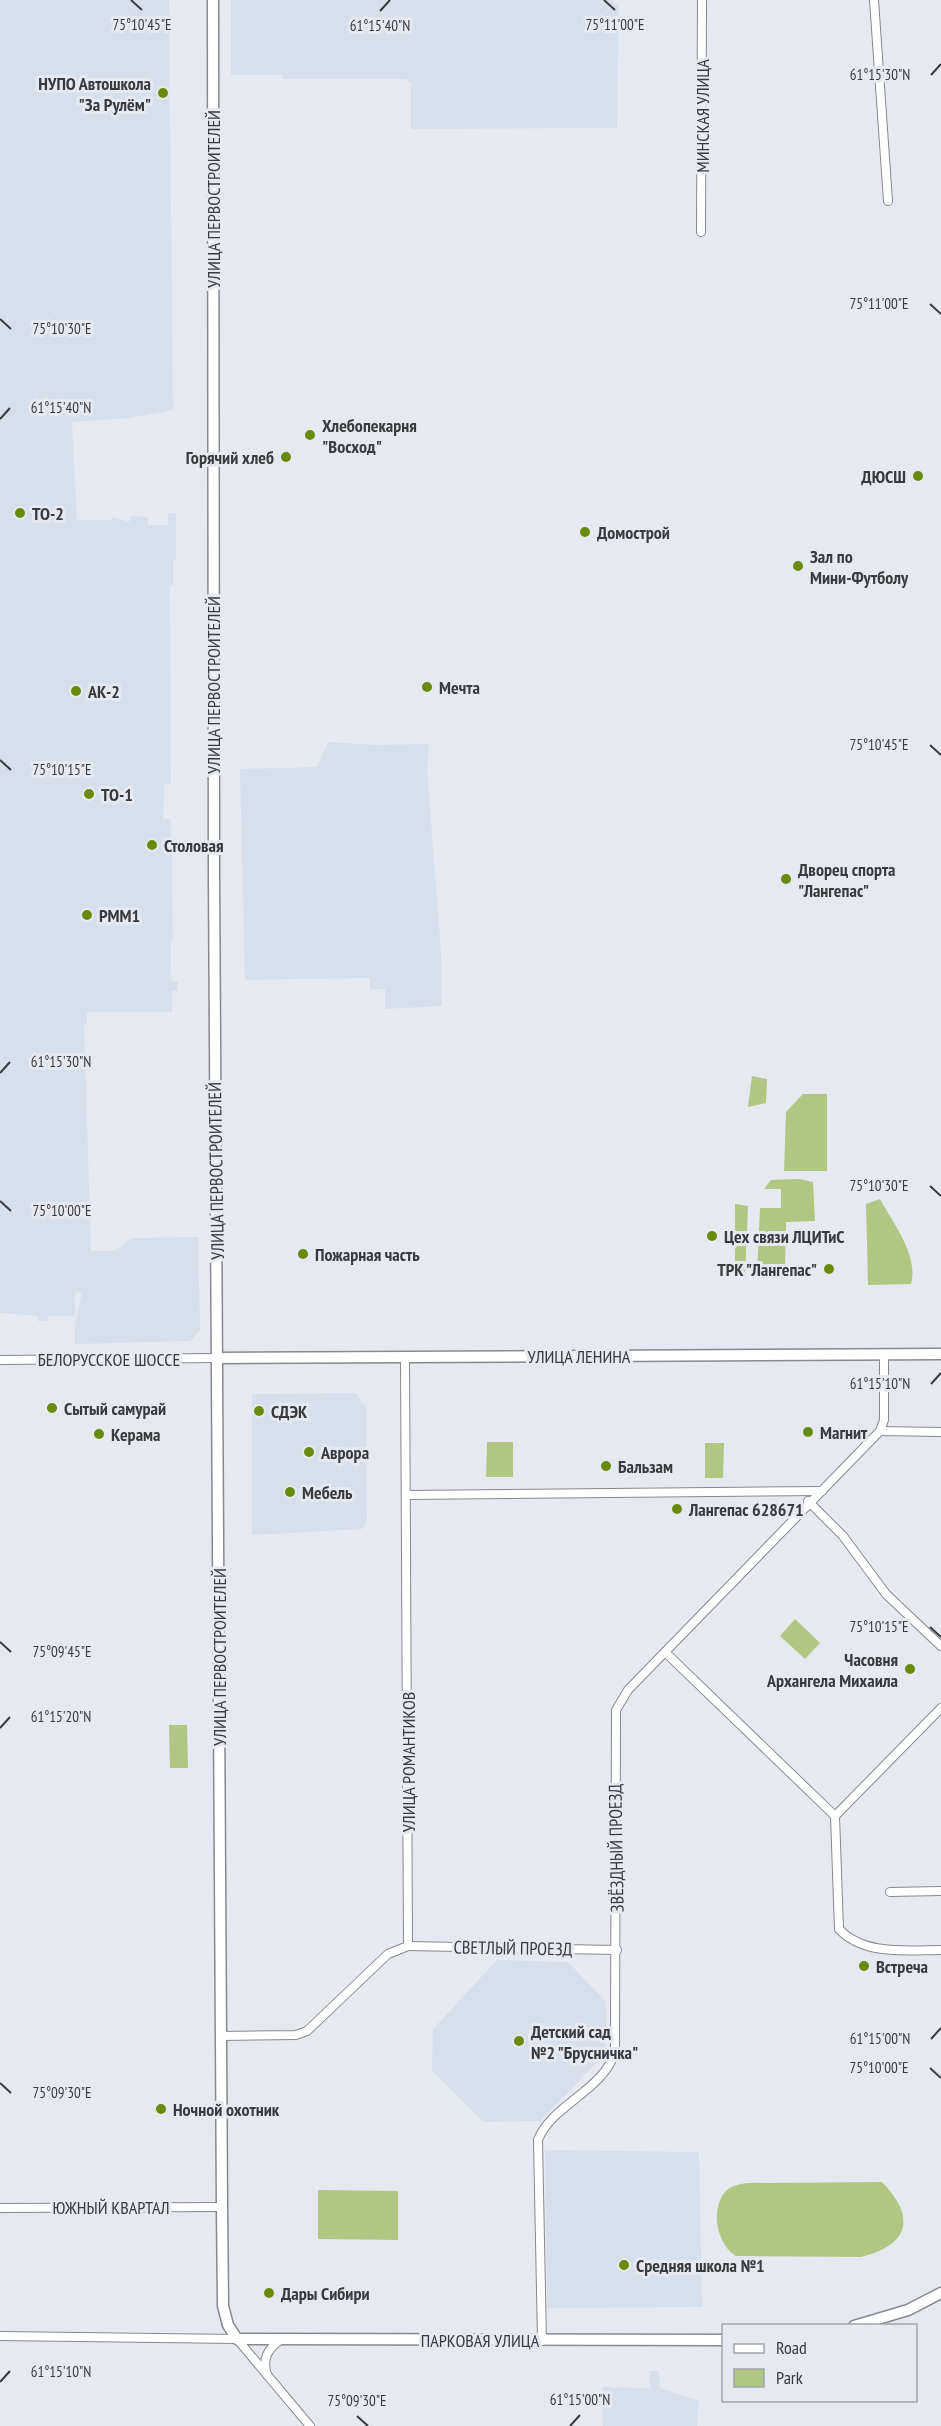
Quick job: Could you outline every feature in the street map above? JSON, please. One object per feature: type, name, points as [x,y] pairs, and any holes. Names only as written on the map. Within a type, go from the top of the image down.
[{"type":"street","name":"УЛИЦА ПЕРВОСТРОИТЕЛЕЙ","points":[[213,0],[214,844],[223,2306],[228,2325],[237,2339]]},
{"type":"street","name":"МИНСКАЯ УЛИЦА","points":[[701,232],[702,0]]},
{"type":"street","points":[[874,0],[888,201]]},
{"type":"street","name":"УЛИЦА ЛЕНИНА","points":[[218,1358],[941,1353]]},
{"type":"street","points":[[884,1354],[884,1420],[880,1431],[941,1432]]},
{"type":"street","name":"УЛИЦА РОМАНТИКОВ","points":[[405,1357],[408,1946]]},
{"type":"street","name":"БЕЛОРУССКОЕ ШОССЕ","points":[[0,1360],[218,1358]]},
{"type":"street","name":"ЗВЁЗДНЫЙ ПРОЕЗД","points":[[542,2341],[538,2140],[547,2127],[613,2060],[617,1950],[616,1710],[620,1699],[880,1431]]},
{"type":"street","points":[[807,1491],[809,1504],[843,1536],[886,1594],[941,1646]]},
{"type":"street","points":[[406,1495],[822,1491]]},
{"type":"street","points":[[665,1652],[835,1816],[839,1929],[844,1934],[879,1949],[941,1950]]},
{"type":"street","points":[[835,1816],[941,1708]]},
{"type":"street","points":[[890,1892],[941,1891]]},
{"type":"street","points":[[221,2036],[296,2035],[307,2031],[388,1954],[398,1948],[408,1946]]},
{"type":"street","name":"СВЕТЛЫЙ ПРОЕЗД","points":[[408,1946],[617,1950]]},
{"type":"street","name":"ЮЖНЫЙ КВАРТАЛ","points":[[0,2208],[222,2207]]},
{"type":"street","points":[[859,2324],[908,2310],[941,2293]]},
{"type":"street","points":[[0,2336],[237,2339],[310,2426]]},
{"type":"street","name":"ПАРКОВАЯ УЛИЦА","points":[[237,2339],[722,2340]]},
{"type":"street","points":[[268,2378],[265,2359],[268,2351],[280,2340]]},
{"type":"shaded area","points":[[0,0],[169,0],[173,410],[129,418],[72,422],[77,520],[111,520],[113,517],[129,522],[131,516],[148,517],[148,525],[168,525],[168,513],[176,513],[176,560],[173,560],[173,585],[170,586],[171,784],[164,784],[163,819],[171,819],[173,941],[171,941],[171,973],[172,981],[178,982],[178,991],[172,991],[172,1012],[87,1012],[87,1024],[84,1024],[91,1251],[114,1251],[133,1238],[198,1237],[200,1330],[190,1341],[75,1344],[75,1323],[82,1292],[75,1293],[75,1316],[48,1316],[47,1321],[38,1321],[37,1316],[0,1313]]},
{"type":"shaded area","points":[[231,0],[613,0],[619,5],[617,128],[411,129],[411,83],[406,79],[283,79],[282,75],[231,75]]},
{"type":"shaded area","points":[[328,742],[377,745],[429,744],[427,769],[441,952],[442,1006],[385,1009],[385,989],[370,990],[370,978],[245,980],[240,769],[317,767]]},
{"type":"shaded area","name":"Аврора","points":[[356,1393],[366,1408],[367,1520],[362,1529],[252,1535],[252,1394]]},
{"type":"shaded area","name":"Детский сад №2 \"Брусничка\"","points":[[497,1960],[568,1962],[606,2002],[606,2053],[540,2121],[483,2122],[432,2071],[433,2029]]},
{"type":"shaded area","name":"Средняя школа №1","points":[[545,2150],[699,2152],[702,2307],[547,2308]]},
{"type":"shaded area","points":[[650,2371],[659,2371],[660,2388],[699,2401],[697,2426],[603,2426],[602,2387],[650,2388]]},
{"type":"green space","points":[[752,1076],[767,1079],[766,1103],[748,1107]]},
{"type":"green space","points":[[803,1094],[827,1094],[827,1171],[784,1171],[786,1112]]},
{"type":"green space","points":[[799,1179],[813,1182],[815,1221],[786,1222],[785,1274],[757,1273],[760,1208],[781,1208],[781,1189],[764,1189],[771,1180]]},
{"type":"green space","points":[[880,1199],[908,1251],[912,1273],[911,1284],[868,1285],[866,1204]]},
{"type":"green space","points":[[735,1204],[748,1206],[745,1279],[735,1278]]},
{"type":"green space","points":[[487,1442],[513,1442],[513,1477],[486,1477]]},
{"type":"green space","points":[[705,1443],[724,1443],[723,1478],[705,1478]]},
{"type":"green space","points":[[795,1619],[820,1643],[805,1659],[780,1636]]},
{"type":"green space","points":[[169,1725],[187,1725],[188,1768],[170,1768]]},
{"type":"green space","points":[[882,2182],[900,2207],[903,2228],[890,2245],[877,2252],[861,2257],[736,2256],[729,2251],[720,2236],[717,2217],[720,2199],[729,2188],[735,2186],[747,2183]]},
{"type":"green space","points":[[318,2190],[398,2191],[398,2240],[318,2239]]},
{"type":"place","name":"НУПО Автошкола \"За Рулём\"","points":[[163,93]]},
{"type":"place","name":"Хлебопекарня \"Восход\"","points":[[310,435]]},
{"type":"place","name":"Горячий хлеб","points":[[286,457]]},
{"type":"place","name":"ДЮСШ","points":[[918,476]]},
{"type":"place","name":"ТО-2","points":[[20,513]]},
{"type":"place","name":"Домострой","points":[[585,532]]},
{"type":"place","name":"Зал по Мини-Футболу","points":[[798,566]]},
{"type":"place","name":"Мечта","points":[[427,687]]},
{"type":"place","name":"АК-2","points":[[76,691]]},
{"type":"place","name":"ТО-1","points":[[89,794]]},
{"type":"place","name":"Столовая","points":[[152,845]]},
{"type":"place","name":"Дворец спорта \"Лангепас\"","points":[[786,879]]},
{"type":"place","name":"РММ1","points":[[87,915]]},
{"type":"place","name":"Цех связи ЛЦИТиС","points":[[712,1236]]},
{"type":"place","name":"Пожарная часть","points":[[303,1254]]},
{"type":"place","name":"ТРК \"Лангепас\"","points":[[829,1269]]},
{"type":"place","name":"Сытый самурай","points":[[52,1408]]},
{"type":"place","name":"СДЭК","points":[[259,1411]]},
{"type":"place","name":"Магнит","points":[[808,1432]]},
{"type":"place","name":"Керама","points":[[99,1434]]},
{"type":"place","name":"Аврора","points":[[309,1452]]},
{"type":"place","name":"Бальзам","points":[[606,1466]]},
{"type":"place","name":"Мебель","points":[[290,1492]]},
{"type":"place","name":"Лангепас 628671","points":[[677,1509]]},
{"type":"place","name":"Часовня Архангела Михаила","points":[[910,1669]]},
{"type":"place","name":"Встреча","points":[[864,1966]]},
{"type":"place","name":"Детский сад №2 \"Брусничка\"","points":[[519,2041]]},
{"type":"place","name":"Ночной охотник","points":[[161,2109]]},
{"type":"place","name":"Средняя школа №1","points":[[624,2265]]},
{"type":"place","name":"Дары Сибири","points":[[269,2293]]}]
